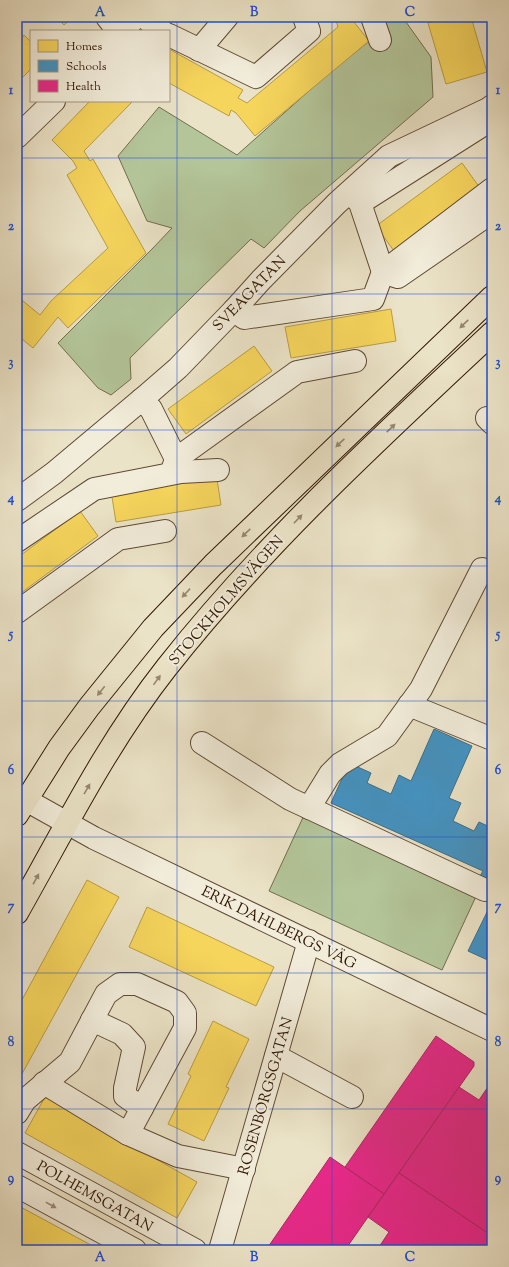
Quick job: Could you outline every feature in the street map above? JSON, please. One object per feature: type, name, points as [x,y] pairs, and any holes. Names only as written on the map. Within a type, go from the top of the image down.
[{"type":"main road","name":"STOCKHOLMSVÄGEN","points":[[20,803],[89,707],[153,628],[218,559],[492,297]]},
{"type":"main road","name":"STOCKHOLMSVÄGEN","points":[[17,913],[67,823],[132,715],[166,668],[202,624],[255,564],[306,512],[393,426],[492,333]]},
{"type":"street","points":[[106,17],[117,30]]},
{"type":"street","points":[[125,30],[135,17]]},
{"type":"street","points":[[144,17],[161,30]]},
{"type":"street","points":[[199,50],[227,17]]},
{"type":"street","points":[[170,36],[256,77],[309,31],[304,17]]},
{"type":"street","points":[[372,17],[380,40]]},
{"type":"street","points":[[17,137],[53,102]]},
{"type":"street","name":"SVEAGATAN","points":[[17,500],[54,473],[178,368],[261,280],[355,197],[389,156],[492,106]]},
{"type":"street","points":[[383,272],[355,197],[492,120]]},
{"type":"street","points":[[234,310],[244,318],[373,299],[383,272],[492,189]]},
{"type":"street","points":[[383,272],[398,277],[492,212]]},
{"type":"street","points":[[17,541],[94,489],[173,466],[297,372],[355,362]]},
{"type":"street","points":[[141,400],[151,409],[173,466]]},
{"type":"street","points":[[173,466],[218,470]]},
{"type":"street","points":[[17,612],[118,539],[165,531]]},
{"type":"street","points":[[309,808],[330,774],[340,764],[387,736],[420,689],[482,569]]},
{"type":"street","points":[[409,705],[492,738]]},
{"type":"street","points":[[202,743],[290,800],[485,890]]},
{"type":"street","name":"ERIK DAHLBERGS VÄG","points":[[20,803],[67,823],[94,838],[492,1030]]},
{"type":"street","name":"ROSENBORGSGATAN","points":[[220,1250],[309,941]]},
{"type":"street","points":[[17,1113],[25,1100],[70,1062],[106,994],[120,984],[137,984],[176,1002],[185,1013],[186,1028],[128,1134]]},
{"type":"street","points":[[92,1020],[122,1034],[134,1047],[124,1088],[125,1096],[142,1108]]},
{"type":"street","points":[[276,1056],[352,1097]]},
{"type":"street","points":[[44,1083],[128,1134],[178,1156],[244,1169]]},
{"type":"street","name":"POLHEMSGATAN","points":[[17,1153],[195,1250]]},
{"type":"street","name":"POLHEMSGATAN","points":[[17,1186],[135,1250]]},
{"type":"green space","points":[[381,17],[411,17],[406,22],[431,57],[433,97],[300,211],[264,248],[251,239],[130,358],[131,379],[111,395],[98,388],[58,343],[172,228],[147,221],[118,156],[159,107],[237,155],[320,81],[385,28]]},
{"type":"green space","points":[[305,813],[478,892],[442,970],[269,891]]},
{"type":"building: Homes","points":[[56,17],[73,17],[64,25]]},
{"type":"building: Homes","points":[[335,17],[350,17],[369,41],[255,136],[236,113],[231,110],[229,116],[170,84],[170,50],[243,90],[238,98],[247,103],[338,27]]},
{"type":"building: Homes","points":[[447,17],[471,17],[487,72],[446,84],[428,23]]},
{"type":"building: Homes","points":[[24,35],[30,41],[30,70],[17,83],[17,43]]},
{"type":"building: Homes","points":[[89,102],[132,102],[84,151],[90,161],[93,159],[146,253],[68,328],[58,317],[33,348],[17,335],[17,296],[40,315],[51,301],[108,248],[67,175],[77,168],[73,161],[52,140]]},
{"type":"building: Homes","points":[[462,163],[480,188],[394,251],[376,226]]},
{"type":"building: Homes","points":[[391,309],[396,341],[291,358],[285,327]]},
{"type":"building: Homes","points":[[254,346],[272,371],[186,434],[168,409]]},
{"type":"building: Homes","points":[[216,473],[221,505],[116,522],[111,491]]},
{"type":"building: Homes","points":[[80,511],[98,536],[17,596],[17,558]]},
{"type":"building: Homes","points":[[87,880],[119,897],[17,1083],[17,1009]]},
{"type":"building: Homes","points":[[147,907],[274,967],[256,1006],[129,947]]},
{"type":"building: Homes","points":[[213,1021],[249,1039],[226,1087],[229,1088],[204,1141],[168,1124],[191,1076],[188,1074]]},
{"type":"building: Homes","points":[[45,1097],[197,1182],[177,1218],[25,1133]]},
{"type":"building: Homes","points":[[17,1205],[100,1250],[23,1250],[17,1247]]},
{"type":"building: Schools","points":[[434,729],[472,746],[449,798],[461,803],[453,821],[474,831],[479,822],[492,828],[492,882],[480,876],[483,871],[331,803],[349,763],[371,773],[367,783],[391,794],[399,775],[411,781]]},
{"type":"building: Schools","points":[[490,906],[492,907],[492,962],[468,951]]},
{"type":"building: Health","points":[[436,1036],[474,1062],[474,1066],[384,1194],[345,1167]]},
{"type":"building: Health","points":[[492,1081],[492,1236],[399,1173],[459,1087],[479,1100]]},
{"type":"building: Health","points":[[330,1157],[384,1194],[345,1250],[266,1250]]},
{"type":"building: Health","points":[[399,1173],[492,1236],[492,1250],[377,1250],[389,1232],[368,1217]]}]
